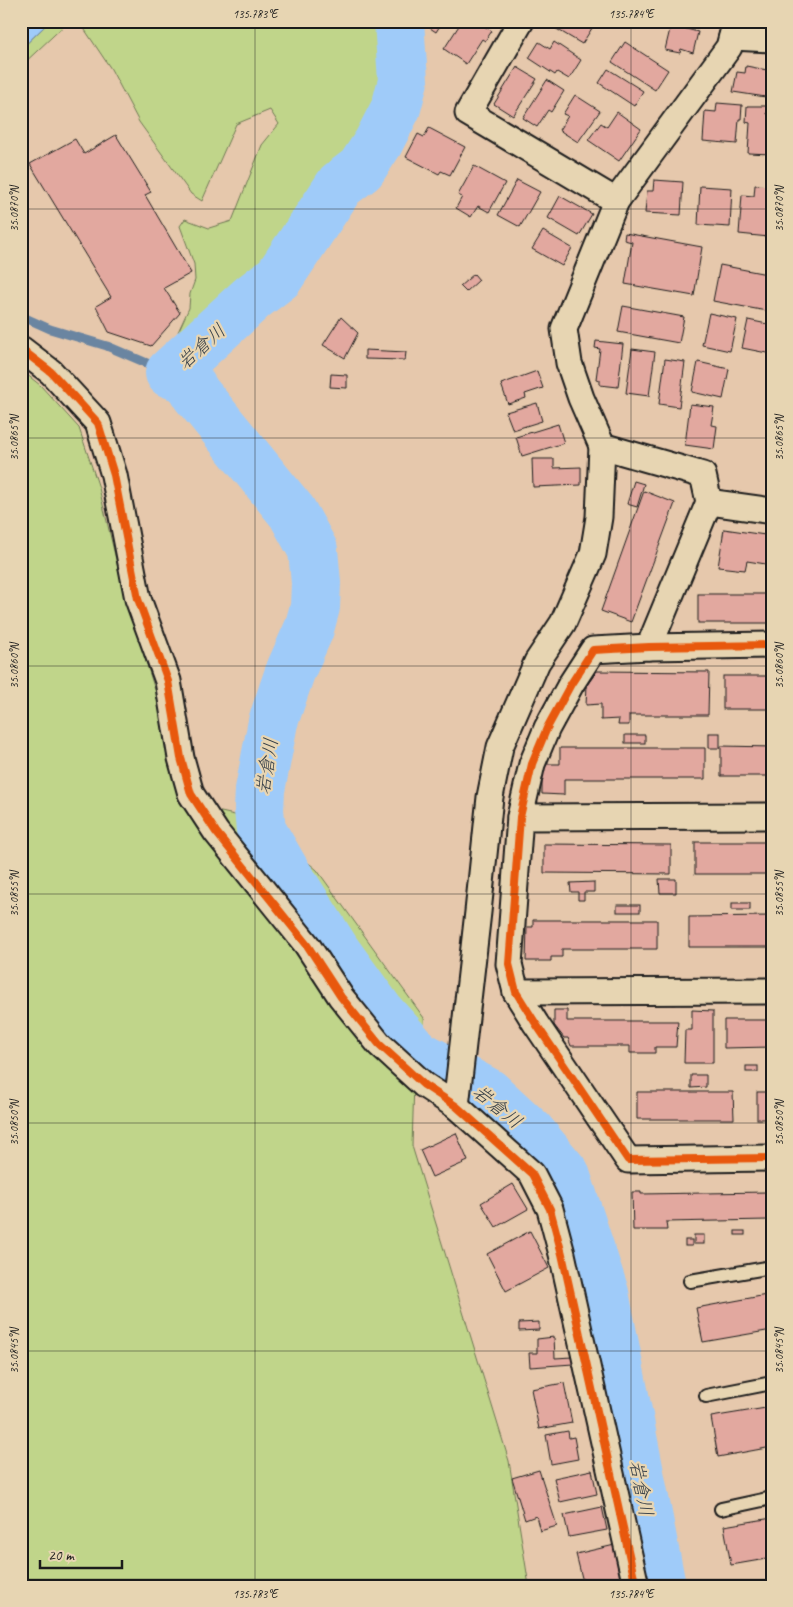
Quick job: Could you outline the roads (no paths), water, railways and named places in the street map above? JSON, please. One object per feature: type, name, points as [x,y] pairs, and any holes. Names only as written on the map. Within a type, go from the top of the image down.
[{"type":"street","points":[[521,21],[468,113],[616,201]]},
{"type":"street","points":[[456,1106],[490,796],[500,747],[537,662],[563,623],[593,554],[599,517],[602,446],[581,398],[569,363],[564,329],[616,201],[728,47],[734,29],[772,39]]},
{"type":"street","points":[[21,349],[51,372],[98,423],[114,476],[138,599],[168,682],[181,758],[191,794],[216,832],[307,945],[341,997],[379,1044],[424,1085],[456,1106],[532,1174],[550,1208],[636,1586]]},
{"type":"street","points":[[602,446],[703,475],[709,502],[649,647]]},
{"type":"street","points":[[709,502],[772,512]]},
{"type":"street","points":[[772,645],[593,650],[571,684],[547,728],[532,764],[520,817],[509,964],[516,992],[628,1160],[772,1158]]},
{"type":"street","points":[[520,817],[772,816]]},
{"type":"street","points":[[516,992],[772,991]]},
{"type":"lane","points":[[690,1281],[772,1267]]},
{"type":"lane","points":[[706,1396],[772,1383]]},
{"type":"lane","points":[[721,1509],[772,1498]]},
{"type":"water","points":[[21,21],[50,21],[21,49]]},
{"type":"waterway","name":"岩倉川","points":[[399,21],[403,81],[396,108],[378,143],[361,169],[340,185],[279,277],[253,297],[170,373],[187,379],[196,394],[292,512],[313,550],[316,583],[315,607],[309,629],[290,672],[273,722],[260,790],[261,830],[336,952],[380,1013],[418,1055],[488,1093],[530,1132],[565,1174],[604,1293],[661,1586]]},
{"type":"waterway","points":[[21,316],[50,329],[107,346],[170,373]]}]
